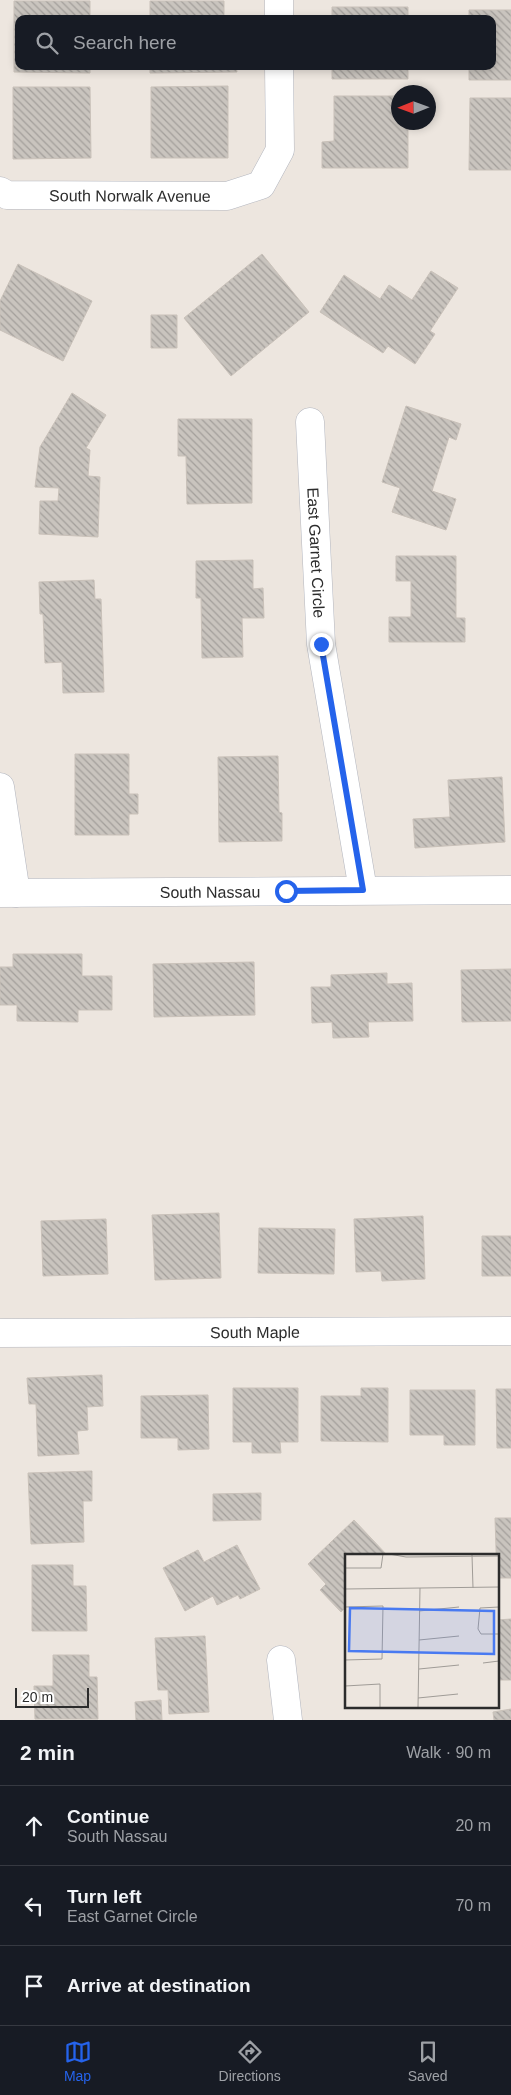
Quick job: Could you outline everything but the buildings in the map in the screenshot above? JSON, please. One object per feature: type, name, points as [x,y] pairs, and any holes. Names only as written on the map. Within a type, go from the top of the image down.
[{"type":"street","points":[[279,0],[279,15]]},
{"type":"street","name":"South Norwalk Avenue","points":[[0,191],[7,195],[227,196],[261,185],[280,150],[279,70]]},
{"type":"street","name":"East Garnet Circle","points":[[310,422],[321,644],[363,890]]},
{"type":"street","points":[[0,787],[8,893]]},
{"type":"street","name":"South Nassau","points":[[8,893],[511,890]]},
{"type":"street","name":"South Maple","points":[[0,1333],[511,1330]]},
{"type":"street","points":[[281,1660],[288,1720]]},
{"type":"route","points":[[286,891],[363,890],[321,644]]}]
